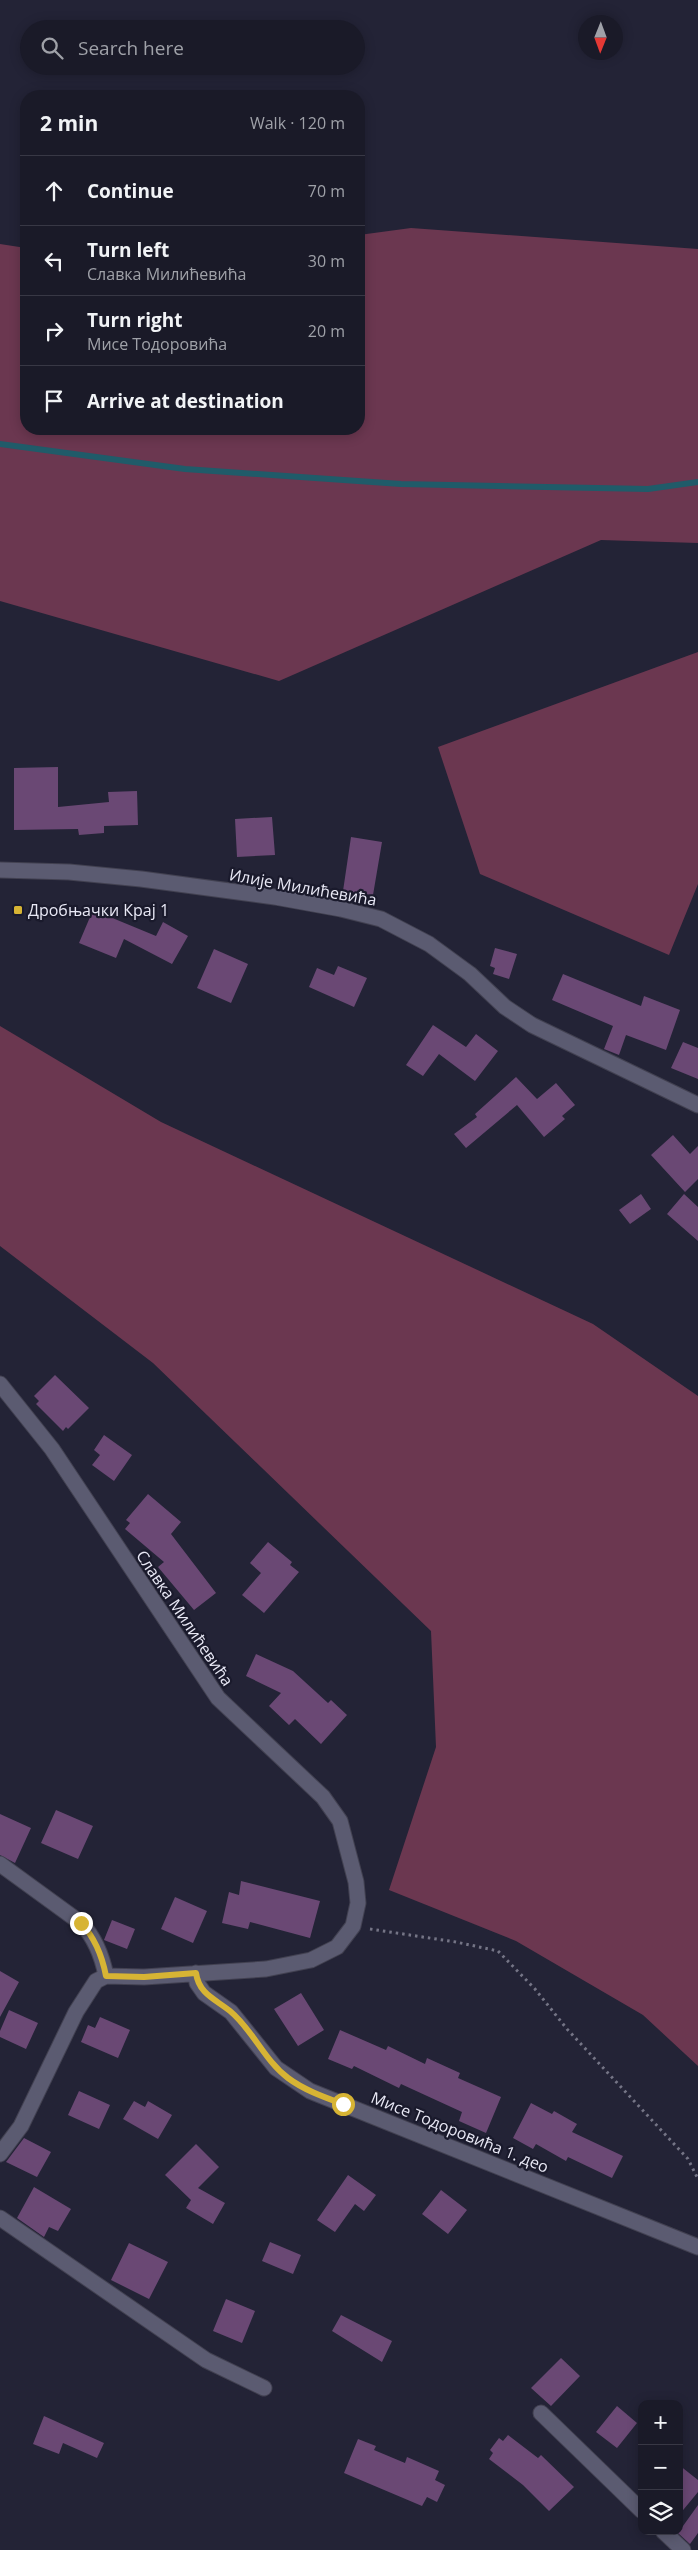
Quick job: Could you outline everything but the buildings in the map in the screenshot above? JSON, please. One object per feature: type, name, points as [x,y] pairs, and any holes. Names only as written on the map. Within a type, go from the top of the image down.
[{"type":"street","name":"Илије Милићевића","points":[[0,870],[69,872],[141,879],[341,908],[381,919],[429,944],[470,974],[505,1007],[532,1025],[698,1105]]},
{"type":"street","name":"Славка Милићевића","points":[[0,1384],[52,1449],[218,1698],[322,1798],[340,1821],[356,1882],[358,1903],[353,1926],[336,1946],[311,1960],[266,1969],[144,1977],[106,1976]]},
{"type":"street","points":[[0,1864],[81,1923],[90,1933],[97,1946],[106,1976],[91,1986],[76,2012],[21,2126],[0,2154]]},
{"type":"street","name":"Мисе Тодоровића 1. део","points":[[196,1973],[198,1983],[204,1993],[231,2012],[276,2068],[310,2091],[698,2247]]},
{"type":"street","points":[[0,2218],[206,2360],[264,2388]]},
{"type":"street","points":[[542,2413],[638,2507]]},
{"type":"street","points":[[667,2535],[683,2550]]},
{"type":"path","points":[[353,1926],[406,1936],[456,1942],[498,1951],[536,1989],[567,2029],[688,2159],[698,2179]]},
{"type":"shaded area","points":[[411,228],[698,249],[698,543],[601,540],[279,681],[0,601],[0,244],[20,247],[20,435],[365,435],[365,234]]},
{"type":"shaded area","points":[[698,652],[698,884],[669,955],[480,874],[438,747]]},
{"type":"shaded area","points":[[0,1026],[161,1122],[593,1324],[698,1396],[698,2066],[643,2015],[516,1941],[389,1890],[436,1747],[431,1631],[153,1363],[0,1246]]},
{"type":"waterway","points":[[0,444],[185,469],[401,484],[648,489],[698,482]]},
{"type":"place","name":"Дробњачки Крај 1","points":[[18,910]]},
{"type":"route","points":[[81,1923],[90,1933],[97,1946],[106,1976],[144,1977],[196,1973],[198,1983],[204,1993],[231,2012],[242,2023],[276,2068],[290,2080],[310,2091],[343,2104]]}]
